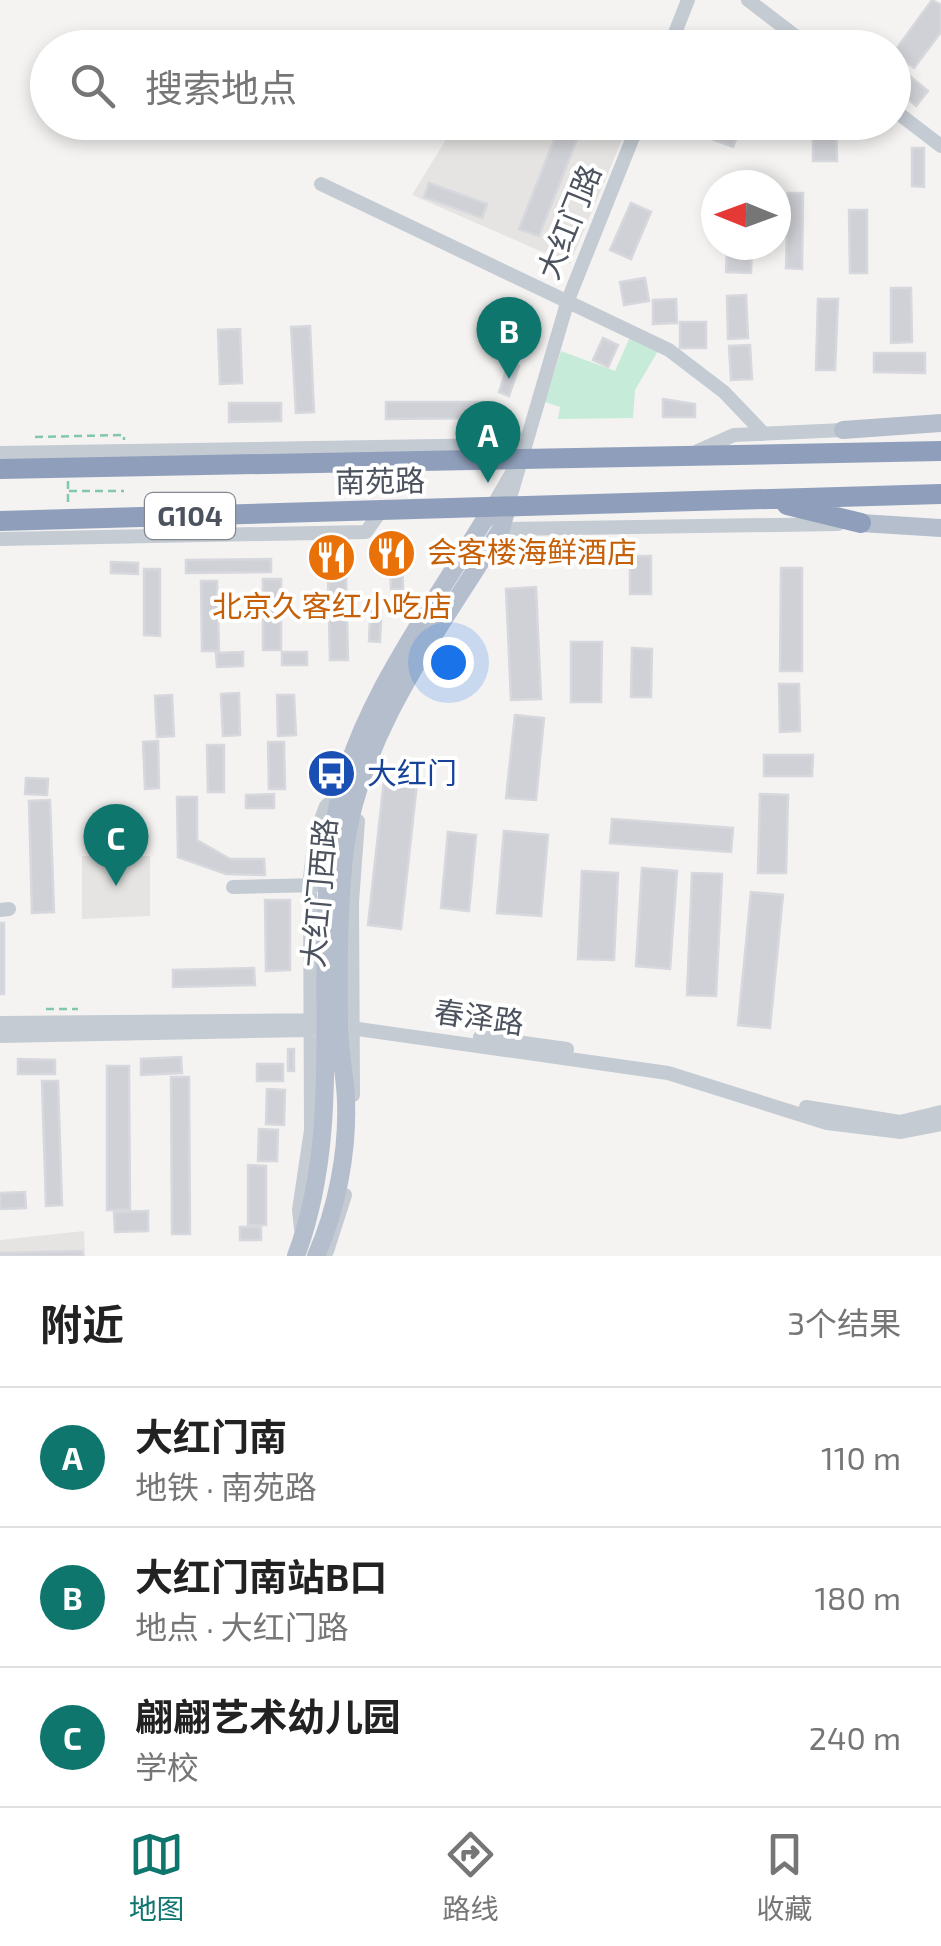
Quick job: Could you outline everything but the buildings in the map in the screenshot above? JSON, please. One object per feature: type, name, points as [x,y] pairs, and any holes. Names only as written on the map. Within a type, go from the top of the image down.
[{"type":"highway","name":"南苑路","points":[[0,469],[941,451]]},
{"type":"highway","name":"南苑路","points":[[0,521],[381,512],[500,515],[761,499],[941,494]]},
{"type":"highway","points":[[761,499],[861,524]]},
{"type":"main road","points":[[843,430],[941,423]]},
{"type":"main road","name":"大红门西路","points":[[299,1248],[321,1150],[346,845],[360,786],[405,687],[500,515]]},
{"type":"main road","name":"大红门西路","points":[[319,1256],[348,1146],[331,1025],[319,885],[340,796],[367,721],[500,515]]},
{"type":"main road","points":[[861,524],[941,528]]},
{"type":"street","points":[[676,30],[688,0]]},
{"type":"street","points":[[748,0],[787,30]]},
{"type":"street","points":[[911,123],[941,146]]},
{"type":"street","name":"大红门路","points":[[500,515],[568,300],[632,140]]},
{"type":"street","points":[[322,184],[670,350],[724,392],[764,434]]},
{"type":"street","points":[[691,454],[734,436],[843,430]]},
{"type":"street","points":[[0,453],[498,445],[521,457]]},
{"type":"street","points":[[158,450],[214,466]]},
{"type":"street","points":[[0,539],[366,532],[381,512]]},
{"type":"street","points":[[500,515],[861,524]]},
{"type":"street","points":[[233,887],[319,885]]},
{"type":"street","name":"春泽路","points":[[0,1023],[331,1025],[669,1066],[828,1113],[900,1122],[941,1112]]},
{"type":"street","name":"春泽路","points":[[0,1036],[331,1025],[668,1073],[826,1123],[901,1132],[941,1124]]},
{"type":"path","points":[[35,438],[124,435]]},
{"type":"path","points":[[67,472],[68,510]]},
{"type":"path","points":[[68,490],[124,490]]},
{"type":"shaded area","points":[[446,140],[622,140],[570,264],[412,195]]},
{"type":"shaded area","points":[[82,856],[150,856],[150,916],[82,919]]},
{"type":"shaded area","points":[[84,1231],[85,1256],[0,1256],[0,1240]]},
{"type":"green space","points":[[630,337],[658,351],[635,390],[633,418],[558,419],[560,407],[545,402],[561,351],[615,371]]},
{"type":"place","name":"大红门南站B口","points":[[509,379]]},
{"type":"place","name":"大红门南","points":[[488,483]]},
{"type":"place","name":"会客楼海鲜酒店","points":[[392,553]]},
{"type":"place","name":"北京久客红小吃店","points":[[332,558]]},
{"type":"place","name":"大红门","points":[[332,774]]},
{"type":"place","name":"翩翩艺术幼儿园","points":[[116,886]]}]
